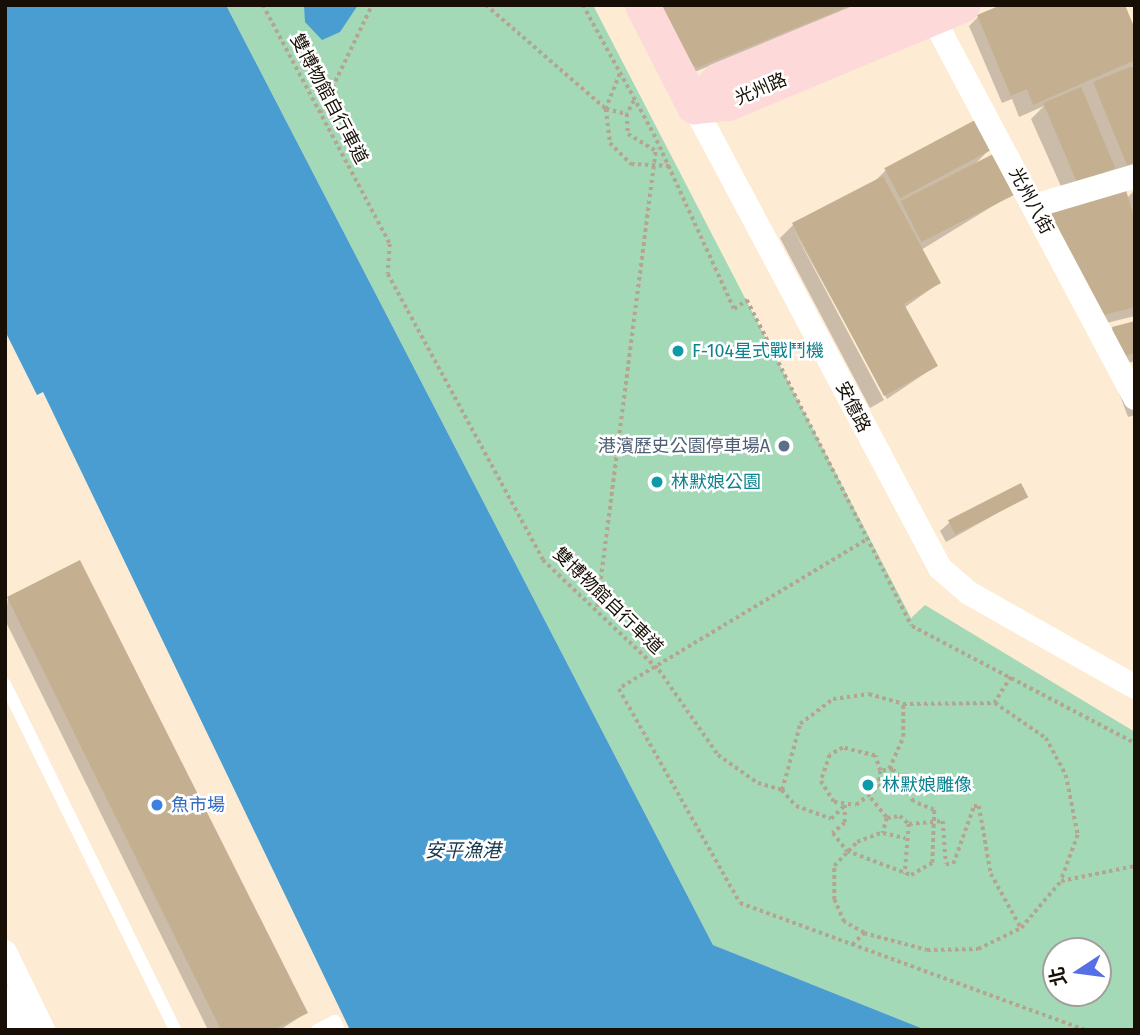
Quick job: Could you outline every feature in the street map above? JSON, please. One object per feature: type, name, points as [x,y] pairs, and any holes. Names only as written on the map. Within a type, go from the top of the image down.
[{"type":"street","name":"安億路","points":[[642,5],[940,568],[969,593],[1135,687]]},
{"type":"street","name":"光州路","points":[[694,106],[718,79],[899,5]]},
{"type":"street","name":"光州路","points":[[694,106],[728,103],[941,9]]},
{"type":"street","name":"光州八街","points":[[941,9],[1034,206],[1135,398]]},
{"type":"street","points":[[1034,206],[1135,176]]},
{"type":"street","points":[[5,952],[43,1030]]},
{"type":"street","points":[[5,999],[20,1030]]},
{"type":"lane","points":[[5,684],[176,1030]]},
{"type":"lane","points":[[317,1030],[335,1021],[339,1030]]},
{"type":"path","name":"雙博物館自行車道","points":[[262,5],[390,244],[388,275],[543,560],[597,607],[659,670],[619,689],[740,903],[1086,1030]]},
{"type":"path","points":[[320,113],[372,5]]},
{"type":"path","points":[[486,5],[606,109],[626,114]]},
{"type":"path","points":[[583,5],[669,166],[734,309],[747,300],[865,541],[912,626],[1135,743]]},
{"type":"path","points":[[621,74],[606,109],[619,155],[653,170],[669,166]]},
{"type":"path","points":[[635,100],[626,114],[634,143],[658,149]]},
{"type":"path","points":[[597,607],[653,170],[658,149]]},
{"type":"path","points":[[865,541],[659,670],[719,755],[758,783],[782,790],[796,806],[831,819],[845,805],[871,798]]},
{"type":"path","points":[[995,703],[1011,677]]},
{"type":"path","points":[[782,790],[791,744],[815,709],[869,694],[903,705],[995,703],[1046,738],[1066,775],[1078,835],[1061,881],[1021,928],[978,949],[927,950],[864,933],[844,922],[834,900],[834,866],[847,851],[883,832],[905,838]]},
{"type":"path","points":[[889,770],[903,737],[903,705]]},
{"type":"path","points":[[845,805],[834,802],[821,781],[830,755],[862,749],[875,757],[880,771],[871,798]]},
{"type":"path","points":[[845,805],[845,823],[833,833],[847,851],[905,874],[932,863],[937,821],[934,810],[913,803],[905,782],[889,770],[880,771]]},
{"type":"path","points":[[871,798],[887,818]]},
{"type":"path","points":[[887,818],[900,816],[909,824],[943,821],[946,864],[953,864],[974,806],[979,806],[991,874],[1021,928]]},
{"type":"path","points":[[883,832],[887,818]]},
{"type":"path","points":[[905,874],[910,859],[905,838],[909,824]]},
{"type":"path","points":[[1061,881],[1135,866]]},
{"type":"path","points":[[852,945],[864,933]]},
{"type":"green space","name":"林默娘公園","points":[[226,5],[593,5],[911,618],[925,605],[1135,732],[1135,1030],[926,1030],[713,945]]},
{"type":"water","name":"安平漁港","points":[[5,5],[226,5],[713,945],[926,1030],[350,1030],[43,392],[37,395],[5,331]]},
{"type":"water","points":[[304,5],[358,5],[340,32],[322,40],[305,22]]},
{"type":"building","points":[[658,5],[852,5],[697,68],[682,57]]},
{"type":"building","points":[[1001,5],[1125,5],[1135,29],[1135,60],[1033,105],[1027,89],[1011,96],[977,15]]},
{"type":"building","points":[[1135,65],[1135,162],[1127,165],[1093,82]]},
{"type":"building","points":[[1081,87],[1115,168],[1078,184],[1043,103]]},
{"type":"building","points":[[977,119],[993,149],[900,198],[884,168]]},
{"type":"building","points":[[995,153],[1016,194],[921,242],[901,201]]},
{"type":"building","points":[[883,176],[941,283],[904,304],[938,366],[884,396],[792,223]]},
{"type":"building","points":[[1126,190],[1135,221],[1135,307],[1100,316],[1048,210]]},
{"type":"building","points":[[1135,321],[1135,353],[1121,357],[1112,327]]},
{"type":"building","points":[[1021,483],[1028,497],[955,534],[948,520]]},
{"type":"building","name":"魚市場","points":[[80,560],[308,1013],[273,1030],[221,1030],[7,597]]},
{"type":"place","name":"F-104星式戰鬥機","points":[[678,351]]},
{"type":"place","name":"港濱歷史公園停車場A","points":[[784,446]]},
{"type":"place","name":"林默娘公園","points":[[657,482]]},
{"type":"place","name":"林默娘雕像","points":[[868,785]]},
{"type":"place","name":"魚市場","points":[[157,805]]}]
